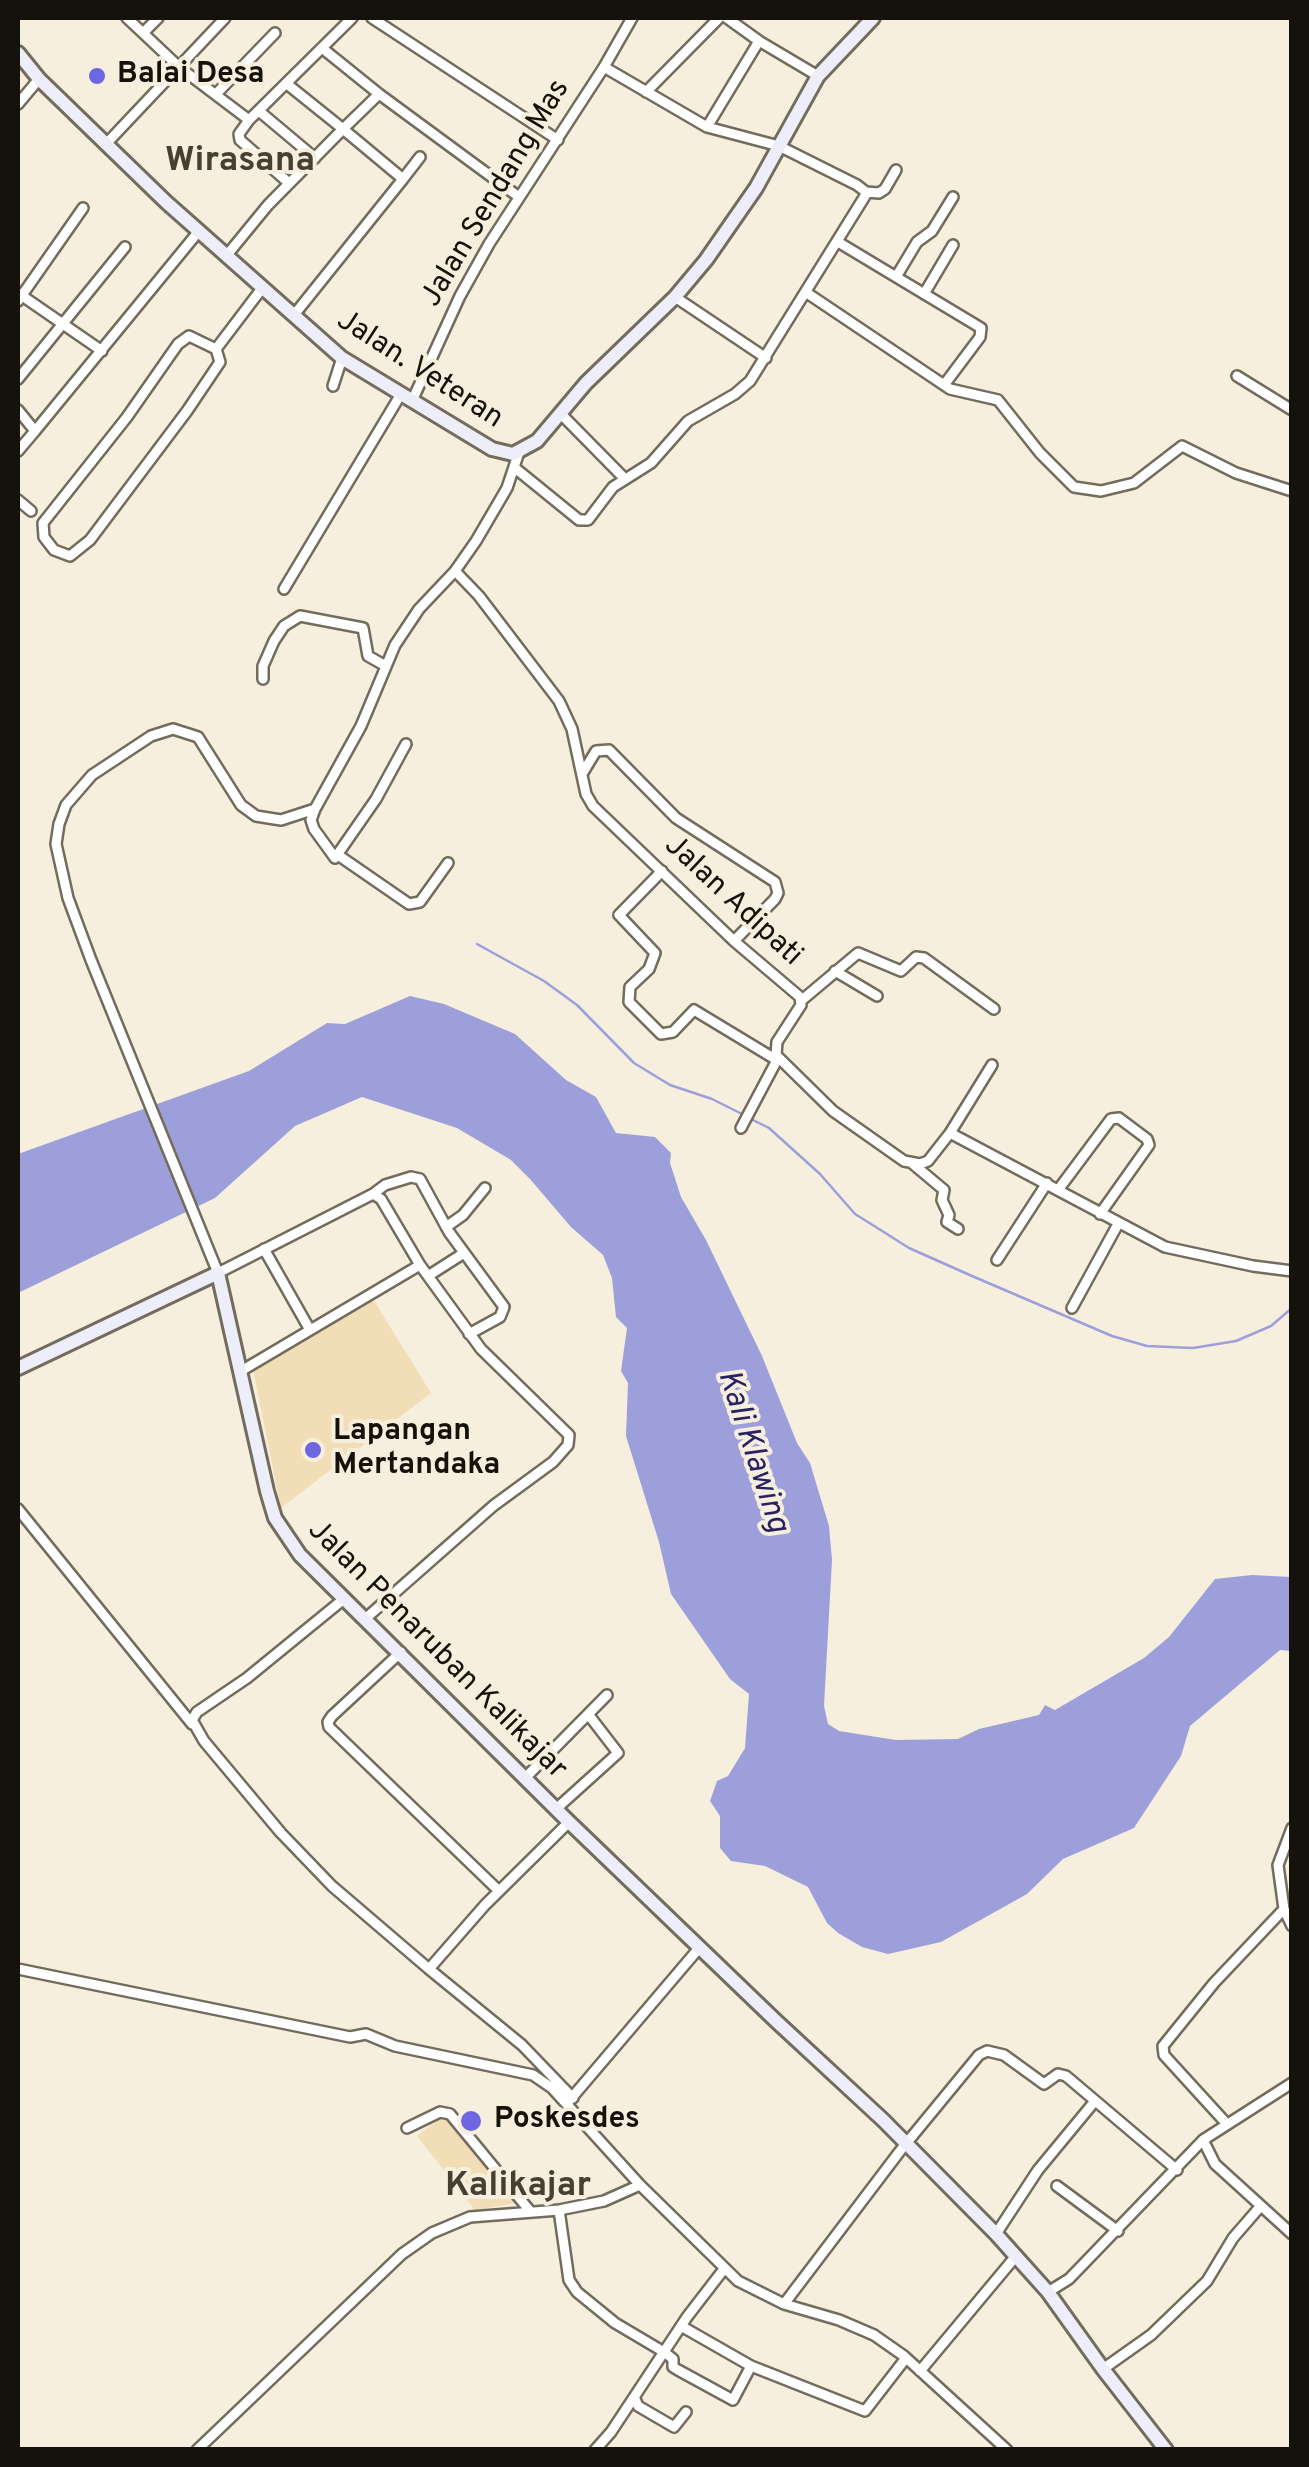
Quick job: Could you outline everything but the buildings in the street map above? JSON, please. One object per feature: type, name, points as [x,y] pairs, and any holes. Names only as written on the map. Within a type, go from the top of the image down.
[{"type":"street","points":[[126,18],[179,67],[250,120]]},
{"type":"street","points":[[144,34],[158,18]]},
{"type":"street","points":[[106,144],[224,18]]},
{"type":"street","points":[[290,183],[240,140],[239,134],[352,18]]},
{"type":"street","points":[[372,18],[558,140]]},
{"type":"street","name":"Jalan Sendang Mas","points":[[284,588],[406,398],[460,296],[632,18]]},
{"type":"street","points":[[646,92],[719,18]]},
{"type":"street","points":[[727,18],[740,22],[759,41],[818,76]]},
{"type":"street","name":"Jalan. Veteran","points":[[18,53],[106,144],[342,358],[506,454],[519,452],[536,441],[675,297],[730,229],[818,76],[873,18]]},
{"type":"street","points":[[216,94],[274,33]]},
{"type":"street","points":[[707,127],[759,41]]},
{"type":"street","points":[[322,48],[519,197]]},
{"type":"street","points":[[604,68],[707,127],[780,146],[866,192],[879,193],[885,189],[896,170]]},
{"type":"street","points":[[18,104],[39,78]]},
{"type":"street","points":[[287,84],[402,179]]},
{"type":"street","points":[[227,255],[290,183],[379,94]]},
{"type":"street","points":[[259,111],[315,158]]},
{"type":"street","points":[[294,316],[420,157]]},
{"type":"street","points":[[515,468],[582,522],[591,518],[612,487],[651,462],[688,421],[743,388],[807,293],[866,192]]},
{"type":"street","points":[[896,278],[917,242],[932,231],[953,197]]},
{"type":"street","points":[[83,208],[19,296],[102,352]]},
{"type":"street","points":[[18,451],[200,231]]},
{"type":"street","points":[[838,242],[982,330],[944,385]]},
{"type":"street","points":[[924,294],[953,245]]},
{"type":"street","points":[[18,379],[124,247]]},
{"type":"street","points":[[216,349],[263,287]]},
{"type":"street","points":[[807,293],[944,385],[957,392],[983,394],[998,400],[1040,454],[1074,487],[1102,491],[1134,483],[1182,446],[1236,473],[1292,491]]},
{"type":"street","points":[[675,297],[766,358]]},
{"type":"street","points":[[190,336],[216,349],[220,359],[212,374],[90,540],[70,556],[54,550],[44,537],[43,523],[127,417],[182,339],[190,336]]},
{"type":"street","points":[[333,386],[342,358]]},
{"type":"street","points":[[1237,376],[1292,410]]},
{"type":"street","points":[[18,410],[35,431]]},
{"type":"street","points":[[560,413],[624,478]]},
{"type":"street","points":[[448,864],[420,902],[409,904],[338,856],[334,858],[311,820],[361,726],[384,665],[419,608],[454,571],[495,511],[519,452]]},
{"type":"street","points":[[18,500],[31,512]]},
{"type":"street","name":"Jalan Adipati","points":[[454,571],[479,596],[559,700],[577,745],[586,794],[593,806],[734,941],[802,1000],[777,1042],[778,1060],[741,1128]]},
{"type":"street","points":[[263,678],[263,666],[274,640],[284,626],[300,616],[363,628],[368,656],[384,665]]},
{"type":"street","points":[[218,1273],[91,960],[60,868],[56,844],[59,824],[74,793],[92,775],[163,731],[182,730],[198,737],[241,805],[256,816],[281,820],[315,809]]},
{"type":"street","points":[[338,856],[406,744]]},
{"type":"street","points":[[582,774],[596,752],[609,750],[676,818],[775,882],[775,899],[734,941]]},
{"type":"street","points":[[662,871],[619,915],[656,953],[649,969],[630,988],[630,1002],[661,1034],[669,1034],[694,1010],[778,1060],[847,1122],[913,1164],[944,1190],[947,1222],[958,1229]]},
{"type":"street","points":[[802,1000],[858,954],[901,971],[920,957],[955,978],[994,1010]]},
{"type":"street","points":[[835,971],[877,996]]},
{"type":"street","points":[[913,1164],[928,1160],[992,1065]]},
{"type":"street","points":[[1058,1190],[1111,1119],[1119,1118],[1147,1139],[1148,1145],[1100,1214]]},
{"type":"street","points":[[950,1132],[1164,1247],[1292,1270]]},
{"type":"street","points":[[18,1368],[218,1273],[385,1185],[417,1176],[446,1227],[504,1307],[500,1317],[469,1334]]},
{"type":"street","points":[[997,1260],[1046,1184]]},
{"type":"street","points":[[446,1227],[463,1215],[486,1188]]},
{"type":"street","points":[[366,1618],[492,1506],[553,1462],[570,1440],[565,1430],[490,1360],[469,1334],[420,1265],[381,1199],[373,1194]]},
{"type":"street","points":[[1072,1308],[1118,1224]]},
{"type":"street","points":[[264,1249],[310,1330]]},
{"type":"street","points":[[428,1276],[464,1254]]},
{"type":"street","points":[[241,1371],[420,1265]]},
{"type":"street","name":"Jalan Penaruban Kalikajar","points":[[218,1273],[275,1518],[300,1554],[569,1822],[996,2234],[1048,2292],[1166,2450]]},
{"type":"street","points":[[18,1509],[281,1833],[332,1886],[522,2046],[640,2185],[724,2269],[758,2293],[874,2335],[906,2358],[1008,2450]]},
{"type":"street","points":[[194,1726],[193,1716],[197,1712],[247,1678],[346,1598]]},
{"type":"street","points":[[401,1652],[332,1716],[330,1727],[499,1891]]},
{"type":"street","points":[[526,1777],[607,1695]]},
{"type":"street","points":[[556,1809],[618,1753],[588,1714]]},
{"type":"street","points":[[428,1970],[499,1891],[569,1822]]},
{"type":"street","points":[[1292,1828],[1278,1865],[1284,1909],[1292,1926]]},
{"type":"street","points":[[1226,2123],[1164,2056],[1163,2046],[1214,1983],[1284,1909]]},
{"type":"street","points":[[569,2101],[700,1947]]},
{"type":"street","points":[[18,1969],[350,2037],[366,2034],[395,2046],[533,2075],[569,2101]]},
{"type":"street","points":[[786,2302],[905,2146],[979,2055],[987,2051],[1004,2055],[1044,2084],[1062,2074],[1176,2170]]},
{"type":"street","points":[[1048,2292],[1070,2278],[1118,2231],[1203,2140],[1292,2082]]},
{"type":"street","points":[[996,2234],[1038,2170],[1095,2100]]},
{"type":"street","points":[[407,2128],[447,2112],[530,2211]]},
{"type":"street","points":[[1203,2140],[1214,2164],[1292,2234]]},
{"type":"street","points":[[197,2450],[420,2240],[470,2218],[559,2210],[604,2201],[640,2185]]},
{"type":"street","points":[[1057,2186],[1118,2231]]},
{"type":"street","points":[[1103,2369],[1160,2327],[1207,2281],[1233,2238],[1259,2208]]},
{"type":"street","points":[[559,2210],[567,2271],[577,2292],[615,2323],[664,2352],[673,2359],[673,2367],[733,2400],[751,2366]]},
{"type":"street","points":[[920,2371],[1016,2256]]},
{"type":"street","points":[[595,2450],[724,2269]]},
{"type":"street","points":[[681,2326],[751,2366],[865,2411],[906,2358]]},
{"type":"street","points":[[634,2399],[638,2406],[674,2428],[686,2412]]},
{"type":"shaded area","name":"Lapangan Mertandaka","points":[[373,1299],[431,1393],[281,1508],[253,1370]]},
{"type":"shaded area","points":[[446,2114],[517,2203],[475,2210],[417,2136]]},
{"type":"water","name":"Kali Klawing","points":[[410,996],[444,1004],[515,1034],[566,1080],[596,1097],[616,1133],[655,1137],[671,1153],[670,1163],[681,1197],[762,1356],[797,1443],[810,1463],[829,1526],[832,1560],[824,1706],[828,1724],[839,1731],[896,1740],[958,1739],[979,1729],[1039,1715],[1045,1705],[1055,1710],[1144,1658],[1169,1637],[1215,1579],[1252,1575],[1291,1577],[1291,1651],[1280,1650],[1190,1726],[1181,1756],[1134,1828],[1063,1859],[1027,1894],[941,1942],[888,1954],[862,1947],[838,1933],[827,1923],[808,1887],[765,1866],[731,1861],[720,1848],[720,1816],[710,1801],[717,1781],[728,1776],[745,1748],[749,1694],[730,1679],[671,1594],[626,1436],[628,1383],[621,1371],[627,1328],[616,1317],[612,1278],[603,1255],[571,1227],[511,1160],[457,1128],[362,1097],[295,1126],[215,1198],[18,1293],[18,1154],[249,1071],[327,1023],[345,1024]]},
{"type":"waterway","points":[[477,944],[544,981],[577,1005],[634,1063],[670,1085],[744,1115]]},
{"type":"waterway","points":[[751,1119],[769,1128],[820,1174],[855,1214],[909,1248],[1112,1336],[1147,1346],[1193,1348],[1236,1341],[1271,1326],[1292,1308]]},
{"type":"place","name":"Balai Desa","points":[[97,76]]},
{"type":"place","name":"Lapangan Mertandaka","points":[[313,1450]]},
{"type":"place","name":"Poskesdes","points":[[471,2121]]},
{"type":"district","name":"Wirasana","points":[[240,163]]},
{"type":"district","name":"Kalikajar","points":[[518,2188]]}]
